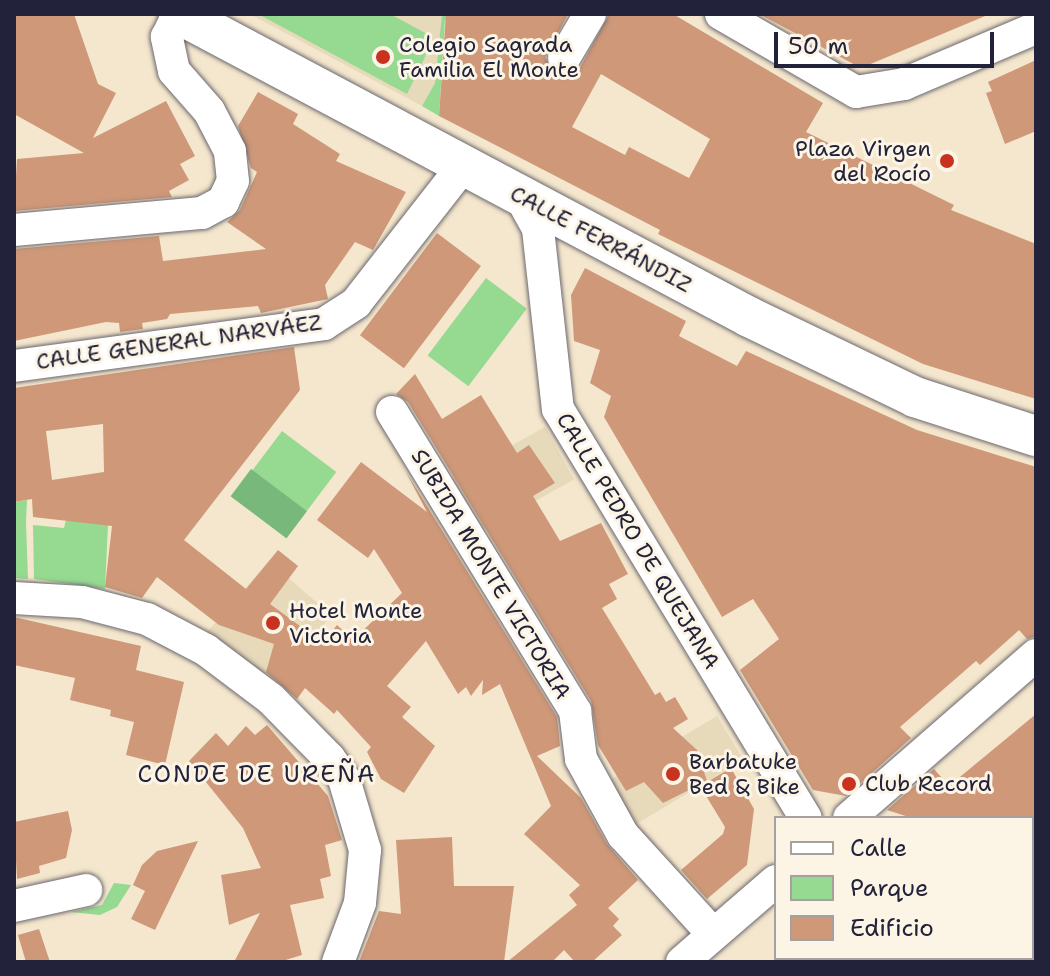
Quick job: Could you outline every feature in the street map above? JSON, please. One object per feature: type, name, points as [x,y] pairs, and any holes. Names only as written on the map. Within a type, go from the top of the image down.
[{"type":"main road","name":"CALLE FERRÁNDIZ","points":[[178,14],[589,234],[915,397],[1036,436]]},
{"type":"street","points":[[14,230],[202,213],[223,202],[233,181],[230,151],[209,111],[174,71],[167,37],[178,14]]},
{"type":"street","points":[[564,58],[590,14]]},
{"type":"street","points":[[721,14],[856,92],[904,84],[1036,28]]},
{"type":"street","name":"CALLE GENERAL NARVÁEZ","points":[[14,366],[332,321],[356,303],[464,165]]},
{"type":"street","name":"CALLE PEDRO DE QUEJANA","points":[[520,196],[538,229],[558,409],[800,808]]},
{"type":"street","points":[[543,263],[569,236],[589,234]]},
{"type":"street","name":"SUBIDA MONTE VICTORIA","points":[[392,412],[575,711],[581,759],[623,835],[713,934]]},
{"type":"street","points":[[14,598],[82,602],[147,619],[206,650],[271,699],[329,758],[344,779],[365,850],[360,903],[338,962]]},
{"type":"street","points":[[854,813],[1036,655]]},
{"type":"street","points":[[682,962],[774,883]]},
{"type":"street","points":[[14,906],[86,890]]},
{"type":"shaded area","name":"Colegio Sagrada Familia El Monte","points":[[250,14],[442,14],[435,83],[422,106]]},
{"type":"shaded area","points":[[545,427],[574,479],[472,536],[443,484]]},
{"type":"shaded area","name":"Hotel Monte Victoria","points":[[269,561],[332,615],[269,687],[207,633]]},
{"type":"shaded area","name":"Barbatuke Bed & Bike","points":[[717,716],[743,760],[630,828],[604,784]]},
{"type":"green space","name":"Colegio Sagrada Familia El Monte","points":[[258,14],[390,14],[429,35],[425,57],[407,94]]},
{"type":"green space","points":[[442,14],[500,14],[550,49],[539,68],[531,66],[445,20],[439,116],[422,106],[435,83]]},
{"type":"green space","points":[[486,278],[527,309],[468,386],[428,355]]},
{"type":"green space","points":[[282,431],[336,472],[286,538],[232,497]]},
{"type":"green space","points":[[251,469],[307,511],[286,538],[231,496]]},
{"type":"green space","points":[[27,500],[28,579],[14,578],[14,502]]},
{"type":"green space","points":[[66,520],[108,525],[105,589],[34,579],[33,525],[64,528]]},
{"type":"green space","points":[[114,883],[131,885],[117,907],[100,915],[71,912],[102,905]]},
{"type":"building","points":[[14,14],[74,14],[98,84],[116,93],[93,138],[166,101],[195,156],[180,164],[189,180],[169,191],[172,197],[14,211],[17,159],[84,153],[14,114]]},
{"type":"building","points":[[446,14],[568,14],[545,57],[554,74],[565,77],[580,68],[609,14],[673,14],[823,103],[806,132],[954,205],[951,210],[1036,244],[1036,399],[923,364],[658,234],[660,230],[439,116]],"holes":[[[601,74],[710,139],[689,178],[629,147],[625,155],[572,127]]]},
{"type":"building","points":[[759,14],[990,14],[861,68]]},
{"type":"building","points":[[1036,60],[1036,131],[1005,144],[986,93],[992,91],[988,82]]},
{"type":"building","points":[[258,92],[298,114],[293,124],[340,154],[336,161],[406,192],[373,250],[355,242],[325,285],[328,299],[261,313],[258,306],[170,314],[167,319],[142,323],[143,329],[120,332],[119,323],[106,322],[14,341],[14,249],[159,236],[163,261],[266,249],[227,222],[240,210],[257,172],[251,168],[238,126]]},
{"type":"building","points":[[437,233],[481,266],[404,368],[360,335]]},
{"type":"building","points":[[585,268],[686,321],[679,336],[737,366],[746,351],[917,430],[1036,467],[1036,636],[1027,639],[1019,630],[980,665],[976,661],[900,727],[911,738],[846,796],[813,790],[740,670],[779,639],[753,599],[722,617],[604,417],[611,396],[590,383],[600,350],[574,341],[571,295]]},
{"type":"building","points":[[294,347],[300,390],[184,540],[246,589],[278,550],[298,566],[270,604],[323,643],[337,625],[353,640],[402,593],[374,549],[368,558],[317,520],[361,462],[427,512],[406,472],[557,717],[560,746],[537,756],[581,798],[607,844],[638,880],[608,908],[619,919],[613,926],[622,935],[592,962],[575,962],[564,950],[552,962],[507,962],[577,905],[569,895],[580,885],[524,834],[551,806],[500,684],[482,695],[483,680],[471,696],[466,687],[458,694],[426,641],[387,686],[411,707],[402,717],[435,746],[404,793],[381,779],[367,752],[371,747],[337,710],[334,714],[305,688],[297,699],[266,672],[274,644],[219,625],[157,577],[142,598],[105,587],[112,526],[33,517],[32,499],[14,502],[14,388]],"holes":[[[103,424],[104,472],[52,480],[46,431]]]},
{"type":"building","points":[[415,374],[442,419],[481,395],[517,453],[529,445],[555,483],[533,496],[560,541],[601,523],[628,574],[609,584],[617,599],[602,608],[655,695],[660,692],[666,702],[675,697],[688,719],[673,728],[697,750],[707,781],[663,803],[644,782],[626,791],[598,745],[591,701],[408,402],[396,394]]},
{"type":"building","points":[[14,617],[141,646],[136,670],[184,682],[165,765],[126,755],[134,722],[110,716],[111,710],[70,700],[75,678],[14,665]]},
{"type":"building","points":[[1036,714],[1036,818],[906,816],[887,810],[934,769],[949,786]]},
{"type":"building","points":[[267,725],[328,796],[342,840],[325,845],[331,876],[320,879],[324,898],[290,905],[302,955],[279,962],[234,962],[260,913],[229,925],[221,875],[261,868],[243,828],[189,761],[216,733],[228,746],[246,726],[255,735]]},
{"type":"building","points":[[731,768],[754,809],[747,865],[707,899],[681,870],[723,834],[725,827],[700,786]]},
{"type":"building","points":[[68,811],[72,830],[66,858],[39,866],[40,873],[17,879],[14,822]]},
{"type":"building","points":[[452,837],[454,886],[514,886],[504,962],[359,962],[379,911],[401,914],[396,840]]},
{"type":"building","points":[[198,841],[155,930],[131,919],[145,891],[133,885],[142,865],[157,851]]},
{"type":"building","points":[[39,929],[50,962],[26,962],[18,935]]},
{"type":"place","name":"Colegio Sagrada Familia El Monte","points":[[383,57]]},
{"type":"place","name":"Plaza Virgen del Rocío","points":[[947,161]]},
{"type":"place","name":"Hotel Monte Victoria","points":[[273,623]]},
{"type":"place","name":"Barbatuke Bed & Bike","points":[[673,774]]},
{"type":"place","name":"Club Record","points":[[849,784]]},
{"type":"district","name":"CONDE DE UREÑA","points":[[257,775]]}]
